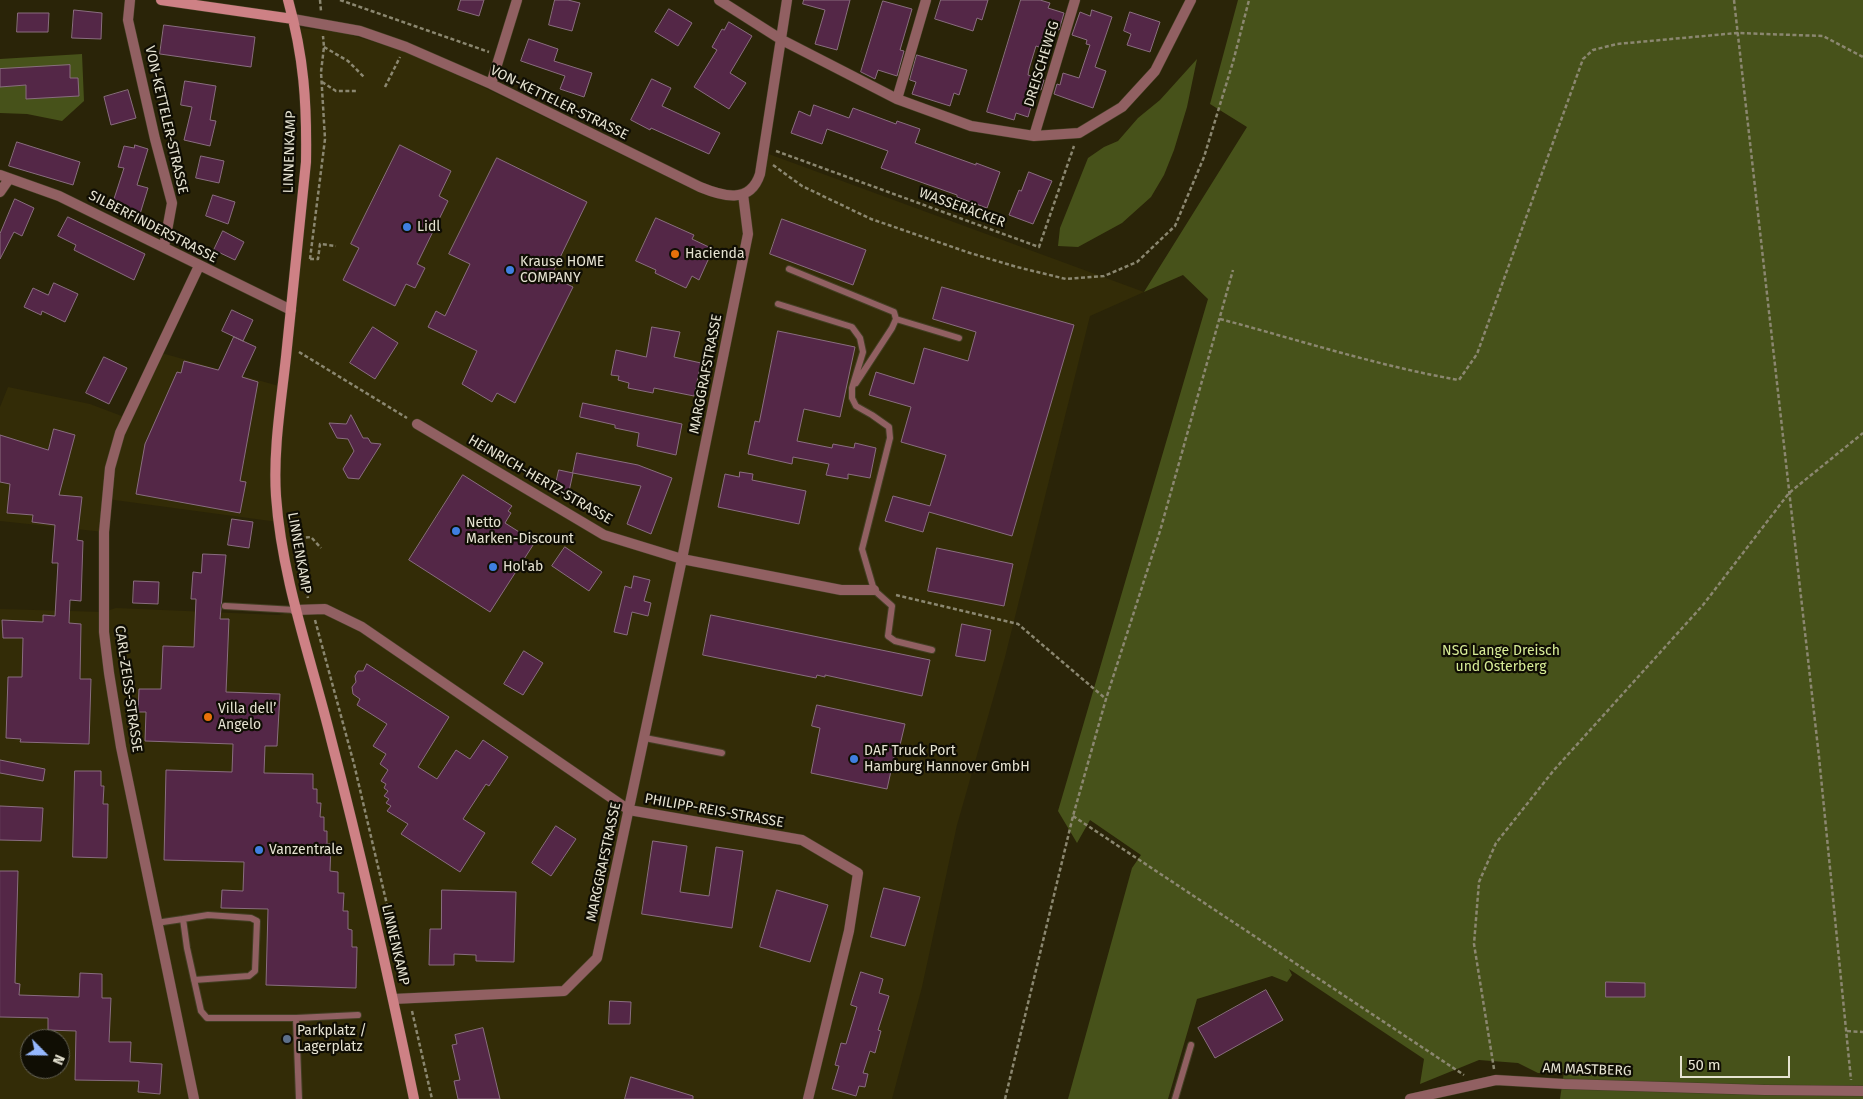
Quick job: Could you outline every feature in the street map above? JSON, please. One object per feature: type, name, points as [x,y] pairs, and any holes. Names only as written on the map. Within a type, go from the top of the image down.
[{"type":"main road","name":"VON-KETTELER-STRASSE","points":[[161,0],[293,19]]},
{"type":"main road","name":"LINNENKAMP","points":[[288,0],[303,66],[307,122],[306,162],[276,443],[276,492],[282,548],[295,610],[327,721],[354,830],[414,1099]]},
{"type":"street","name":"VON-KETTELER-STRASSE","points":[[130,0],[128,20],[155,139],[172,203],[164,247]]},
{"type":"street","points":[[491,84],[517,0]]},
{"type":"street","points":[[719,0],[782,40],[896,99],[971,126],[1034,136],[1079,132],[1122,107],[1155,71],[1191,0]]},
{"type":"street","points":[[744,194],[751,190],[757,182],[764,151],[787,0]]},
{"type":"street","points":[[896,99],[926,0]]},
{"type":"street","name":"DREISCHEWEG","points":[[1034,136],[1075,0]]},
{"type":"street","name":"VON-KETTELER-STRASSE","points":[[293,19],[360,31],[406,46],[491,84],[700,187],[724,195],[736,196],[744,194]]},
{"type":"street","name":"SILBERFINDERSTRASSE","points":[[4,177],[59,196],[291,310]]},
{"type":"street","points":[[0,192],[4,177]]},
{"type":"street","name":"MARGGRAFSTRASSE","points":[[393,999],[491,996],[564,991],[597,958],[645,738],[748,234],[744,194]]},
{"type":"street","name":"CARL-ZEISS-STRASSE","points":[[194,1099],[121,747],[104,632],[105,524],[110,468],[120,433],[199,266]]},
{"type":"street","name":"HEINRICH-HERTZ-STRASSE","points":[[417,424],[604,536],[682,559]]},
{"type":"street","points":[[682,559],[842,590],[874,590]]},
{"type":"street","name":"PHILIPP-REIS-STRASSE","points":[[295,610],[325,609],[362,627],[629,810],[802,840],[858,873],[849,931],[808,1099]]},
{"type":"street","name":"AM MASTBERG","points":[[1410,1099],[1496,1080],[1564,1084],[1858,1091]]},
{"type":"lane","points":[[789,269],[894,312],[896,319],[883,344],[852,388]]},
{"type":"lane","points":[[778,304],[852,327],[860,338],[863,352],[852,388],[852,398],[856,406],[889,427],[890,438],[862,549],[874,590],[892,606],[888,632],[890,638],[932,650]]},
{"type":"lane","points":[[896,319],[959,338]]},
{"type":"lane","points":[[225,606],[295,610]]},
{"type":"lane","points":[[645,738],[722,752]]},
{"type":"lane","points":[[156,923],[208,915],[251,918],[257,921],[255,971],[249,976],[194,980]]},
{"type":"lane","points":[[183,919],[194,980],[202,1011],[207,1018],[296,1018],[358,1015]]},
{"type":"lane","points":[[296,1018],[300,1099]]},
{"type":"lane","points":[[1176,1099],[1191,1046]]},
{"type":"path","points":[[340,0],[500,56]]},
{"type":"path","points":[[764,151],[802,186],[880,222],[1025,269],[1066,279],[1104,276],[1137,262],[1175,226],[1204,157],[1233,62],[1249,0]]},
{"type":"path","points":[[1734,0],[1818,747],[1847,1031],[1858,1091]]},
{"type":"path","points":[[1220,319],[1376,362],[1459,380],[1477,354],[1583,59],[1593,50],[1616,44],[1737,33],[1824,36],[1863,57]]},
{"type":"path","points":[[385,87],[406,46]]},
{"type":"path","points":[[309,268],[325,139],[321,64],[324,47],[348,61],[364,77]]},
{"type":"path","points":[[322,82],[336,91],[356,91]]},
{"type":"path","name":"WASSERÄCKER","points":[[764,151],[1039,247],[1079,132]]},
{"type":"path","points":[[310,259],[318,259],[320,244],[336,246]]},
{"type":"path","points":[[1005,1099],[1073,816],[1106,699],[1160,531],[1233,270]]},
{"type":"path","points":[[300,343],[299,352],[417,424]]},
{"type":"path","points":[[1496,1080],[1474,944],[1479,882],[1496,843],[1554,770],[1704,605],[1789,493],[1863,433]]},
{"type":"path","points":[[294,548],[292,539],[311,537],[321,548]]},
{"type":"path","points":[[303,582],[354,764],[432,1099]]},
{"type":"path","points":[[874,590],[1018,624],[1106,699]]},
{"type":"path","points":[[1073,816],[1477,1084]]},
{"type":"path","points":[[1847,1031],[1863,1032]]},
{"type":"shaded area","points":[[301,28],[345,33],[410,53],[692,189],[720,197],[749,197],[760,182],[766,153],[1144,292],[1090,316],[1005,657],[957,825],[922,987],[892,1099],[0,1099],[0,609],[104,612],[116,608],[279,615],[295,610],[278,522],[107,499],[104,532],[0,521],[0,407],[8,387],[90,404],[127,418],[158,352],[286,388],[308,83]]},
{"type":"green space","name":"NSG Lange Dreisch und Osterberg","points":[[1238,0],[1863,0],[1863,1099],[1560,1099],[1564,1072],[1538,1073],[1518,1063],[1479,1060],[1420,1084],[1424,1059],[1289,969],[1292,975],[1287,982],[1272,976],[1197,999],[1168,1099],[1068,1099],[1132,868],[1141,855],[1090,820],[1077,843],[1058,811],[1208,299],[1183,275],[1144,292],[1247,127],[1210,104]]},
{"type":"green space","points":[[82,54],[84,101],[62,121],[27,114],[0,113],[0,59]]},
{"type":"green space","points":[[1197,59],[1187,107],[1174,150],[1164,175],[1151,197],[1122,223],[1078,247],[1058,246],[1060,228],[1088,158],[1104,147],[1118,141],[1138,118],[1160,100]]},
{"type":"building","points":[[461,0],[484,0],[479,16],[458,10]]},
{"type":"building","points":[[555,0],[568,0],[580,3],[572,31],[549,25]]},
{"type":"building","points":[[804,0],[850,0],[837,50],[815,44],[825,10],[803,4]]},
{"type":"building","points":[[941,0],[988,0],[982,20],[977,18],[973,31],[935,19]]},
{"type":"building","points":[[1021,0],[1040,0],[1050,3],[1048,8],[1064,13],[1059,30],[1055,29],[1048,50],[1036,46],[1029,69],[1028,75],[1044,80],[1041,90],[1038,89],[1035,93],[1028,117],[1016,113],[1014,120],[987,112]]},
{"type":"building","points":[[883,1],[912,9],[900,50],[904,51],[897,76],[878,70],[875,79],[861,72]]},
{"type":"building","points":[[669,9],[692,23],[678,46],[655,32]]},
{"type":"building","points":[[74,10],[102,13],[101,39],[72,38]]},
{"type":"building","points":[[1092,10],[1112,17],[1095,67],[1106,71],[1093,108],[1054,94],[1057,84],[1060,85],[1063,73],[1079,78],[1090,45],[1086,44],[1087,40],[1072,35],[1080,12],[1090,16]]},
{"type":"building","points":[[1130,12],[1160,22],[1150,52],[1127,45],[1131,34],[1124,31]]},
{"type":"building","points":[[18,13],[49,13],[48,32],[17,32]]},
{"type":"building","points":[[729,22],[752,36],[730,73],[746,83],[729,109],[694,87],[717,50],[712,47],[722,29],[724,30]]},
{"type":"building","points":[[164,25],[255,37],[251,67],[160,54]]},
{"type":"building","points":[[529,39],[558,49],[554,61],[592,73],[584,97],[560,89],[565,76],[521,61]]},
{"type":"building","points":[[917,55],[967,70],[959,95],[954,93],[950,106],[912,94],[916,82],[910,80]]},
{"type":"building","points":[[70,65],[70,78],[78,78],[79,96],[26,99],[26,85],[0,87],[0,69]]},
{"type":"building","points":[[652,79],[671,88],[662,106],[720,133],[709,154],[651,128],[650,130],[631,120]]},
{"type":"building","points":[[185,81],[216,86],[210,120],[216,121],[210,146],[184,140],[192,107],[181,105]]},
{"type":"building","points":[[128,90],[136,118],[111,125],[104,97]]},
{"type":"building","points":[[814,105],[849,118],[853,108],[896,124],[897,121],[920,129],[915,143],[1000,172],[987,208],[957,197],[957,195],[881,168],[888,151],[827,129],[822,144],[791,133],[799,111],[810,116]]},
{"type":"building","points":[[17,142],[80,162],[73,185],[9,166]]},
{"type":"building","points":[[135,145],[148,149],[137,185],[148,188],[140,214],[112,205],[124,168],[118,167],[124,146],[134,148]]},
{"type":"building","points":[[400,145],[451,171],[439,196],[448,201],[417,264],[425,268],[415,288],[406,284],[395,306],[343,280],[359,248],[351,244]]},
{"type":"building","points":[[201,156],[224,161],[219,183],[196,178]]},
{"type":"building","name":"Krause HOME COMPANY","points":[[497,158],[587,202],[551,276],[573,287],[515,403],[497,393],[492,402],[462,384],[477,351],[428,327],[436,311],[445,316],[470,264],[449,254]]},
{"type":"building","points":[[1029,172],[1052,181],[1033,224],[1009,215]]},
{"type":"building","points":[[213,195],[235,202],[228,224],[206,216]]},
{"type":"building","points":[[15,199],[34,208],[22,236],[14,232],[0,259],[0,234]]},
{"type":"building","points":[[68,217],[145,254],[134,280],[74,250],[76,245],[58,236]]},
{"type":"building","points":[[656,218],[694,235],[692,239],[713,249],[699,280],[692,276],[686,288],[655,273],[656,270],[636,261]]},
{"type":"building","points":[[782,219],[866,250],[853,285],[770,254]]},
{"type":"building","points":[[223,231],[244,242],[235,260],[214,250]]},
{"type":"building","points":[[54,283],[78,294],[65,322],[42,311],[41,315],[24,307],[33,288],[48,295]]},
{"type":"building","points":[[942,287],[1074,325],[1012,536],[929,512],[923,532],[885,521],[893,496],[930,506],[946,455],[901,442],[911,407],[869,395],[876,372],[914,384],[924,348],[968,361],[976,332],[933,319]]},
{"type":"building","points":[[232,310],[253,320],[243,341],[222,331]]},
{"type":"building","points":[[373,327],[398,343],[375,379],[350,363]]},
{"type":"building","points":[[652,327],[680,332],[674,357],[701,363],[694,396],[654,388],[653,393],[628,388],[629,383],[618,380],[619,376],[611,375],[616,350],[646,357]]},
{"type":"building","points":[[778,331],[855,347],[840,417],[804,409],[797,441],[832,448],[833,444],[854,448],[855,443],[876,448],[870,478],[848,474],[848,479],[826,475],[829,464],[793,457],[792,464],[748,454],[755,421],[759,422]]},
{"type":"building","points":[[234,337],[256,347],[242,377],[258,382],[240,481],[246,482],[240,513],[136,494],[145,444],[177,372],[181,373],[184,361],[218,370]]},
{"type":"building","points":[[104,357],[127,368],[109,404],[86,393]]},
{"type":"building","points":[[583,403],[682,424],[676,455],[637,446],[639,433],[580,417]]},
{"type":"building","points":[[351,415],[363,438],[368,438],[371,443],[381,444],[359,479],[348,478],[343,469],[354,451],[348,439],[337,438],[329,423],[346,424]]},
{"type":"building","points":[[54,429],[75,435],[59,495],[82,497],[77,540],[83,541],[81,601],[70,600],[69,623],[81,624],[80,679],[91,679],[89,744],[20,742],[21,739],[6,738],[8,677],[22,677],[23,638],[3,638],[2,620],[43,622],[43,615],[55,616],[58,563],[52,563],[55,525],[32,522],[33,515],[7,513],[10,484],[0,482],[0,435],[48,450]]},
{"type":"building","points":[[577,453],[638,465],[672,478],[651,534],[627,524],[641,486],[573,473]]},
{"type":"building","points":[[559,470],[573,473],[568,496],[554,493]]},
{"type":"building","points":[[740,472],[753,474],[752,480],[806,491],[799,524],[718,507],[725,474],[739,477]]},
{"type":"building","points":[[463,475],[512,506],[508,511],[511,513],[505,523],[535,542],[490,612],[409,560]]},
{"type":"building","points":[[232,519],[253,522],[249,548],[228,545]]},
{"type":"building","points":[[565,547],[602,572],[589,591],[552,566]]},
{"type":"building","points":[[937,548],[1013,564],[1004,606],[928,591]]},
{"type":"building","points":[[203,554],[226,555],[220,619],[229,619],[226,692],[280,694],[277,746],[265,746],[264,773],[313,774],[313,789],[317,789],[317,803],[321,803],[320,817],[324,817],[324,831],[327,831],[327,844],[331,844],[330,871],[338,872],[338,893],[344,893],[343,911],[348,911],[348,929],[352,930],[352,947],[357,947],[356,988],[266,985],[268,909],[221,908],[222,890],[243,891],[244,862],[164,860],[166,770],[232,772],[233,744],[145,741],[146,712],[138,712],[139,689],[161,689],[163,646],[194,647],[196,599],[191,599],[193,572],[201,573]]},
{"type":"building","points":[[634,576],[650,580],[644,601],[651,603],[648,616],[632,612],[627,635],[614,632],[625,586],[631,588]]},
{"type":"building","points":[[134,581],[159,582],[158,604],[133,603]]},
{"type":"building","points":[[711,615],[930,660],[922,696],[825,675],[825,677],[817,675],[816,678],[703,655]]},
{"type":"building","points":[[962,624],[991,630],[985,661],[956,656]]},
{"type":"building","points":[[524,651],[543,663],[523,695],[504,684]]},
{"type":"building","points":[[367,664],[449,717],[418,767],[437,779],[456,750],[470,759],[483,740],[508,757],[489,786],[486,784],[463,819],[485,833],[460,872],[401,834],[408,824],[387,811],[391,806],[386,803],[389,799],[384,796],[388,791],[384,788],[386,784],[381,781],[388,770],[380,764],[386,754],[373,746],[387,724],[357,705],[360,699],[353,694],[352,687],[356,682],[355,676],[358,671],[363,671]]},
{"type":"building","name":"DAF Truck Port Hamburg Hannover GmbH","points":[[817,705],[905,724],[900,745],[897,744],[887,789],[811,773],[820,728],[812,726]]},
{"type":"building","points":[[0,760],[45,769],[43,781],[0,773]]},
{"type":"building","points":[[75,771],[101,771],[101,786],[104,786],[103,804],[108,804],[107,858],[73,857]]},
{"type":"building","points":[[0,806],[43,808],[41,841],[0,840]]},
{"type":"building","points":[[556,826],[576,839],[551,876],[532,863]]},
{"type":"building","points":[[653,841],[687,846],[680,892],[709,896],[716,847],[743,851],[732,928],[642,914]]},
{"type":"building","points":[[0,871],[18,871],[15,983],[20,984],[19,995],[79,997],[80,973],[102,974],[102,998],[111,998],[109,1042],[131,1042],[130,1062],[162,1064],[160,1094],[138,1092],[139,1081],[75,1080],[76,1031],[70,1031],[70,1029],[48,1029],[48,1018],[0,1017]]},
{"type":"building","points":[[884,888],[920,897],[905,946],[871,937]]},
{"type":"building","points":[[442,890],[516,892],[514,962],[476,961],[476,955],[454,954],[454,965],[429,965],[430,929],[441,929]]},
{"type":"building","points":[[777,890],[828,905],[810,962],[760,947]]},
{"type":"building","points":[[861,972],[883,979],[879,993],[889,996],[878,1030],[881,1031],[875,1053],[870,1051],[863,1073],[868,1074],[865,1087],[859,1086],[856,1096],[832,1089],[839,1066],[835,1065],[841,1043],[846,1044],[857,1007],[851,1005]]},
{"type":"building","points":[[1606,982],[1645,983],[1645,997],[1606,997]]},
{"type":"building","points":[[1266,990],[1283,1020],[1215,1058],[1198,1028]]},
{"type":"building","points":[[610,1001],[631,1002],[630,1024],[609,1024]]},
{"type":"building","points":[[483,1028],[500,1099],[458,1099],[454,1081],[460,1080],[452,1045],[457,1044],[455,1035]]},
{"type":"building","points":[[631,1077],[693,1096],[693,1099],[625,1099]]},
{"type":"place","name":"Lidl","points":[[407,227]]},
{"type":"place","name":"Hacienda","points":[[675,254]]},
{"type":"place","name":"Krause HOME COMPANY","points":[[510,270]]},
{"type":"place","name":"Netto Marken-Discount","points":[[456,531]]},
{"type":"place","name":"Hol'ab","points":[[493,567]]},
{"type":"place","name":"Villa dell’ Angelo","points":[[208,717]]},
{"type":"place","name":"DAF Truck Port Hamburg Hannover GmbH","points":[[854,759]]},
{"type":"place","name":"Vanzentrale","points":[[259,850]]},
{"type":"place","name":"Parkplatz / Lagerplatz","points":[[287,1039]]}]
